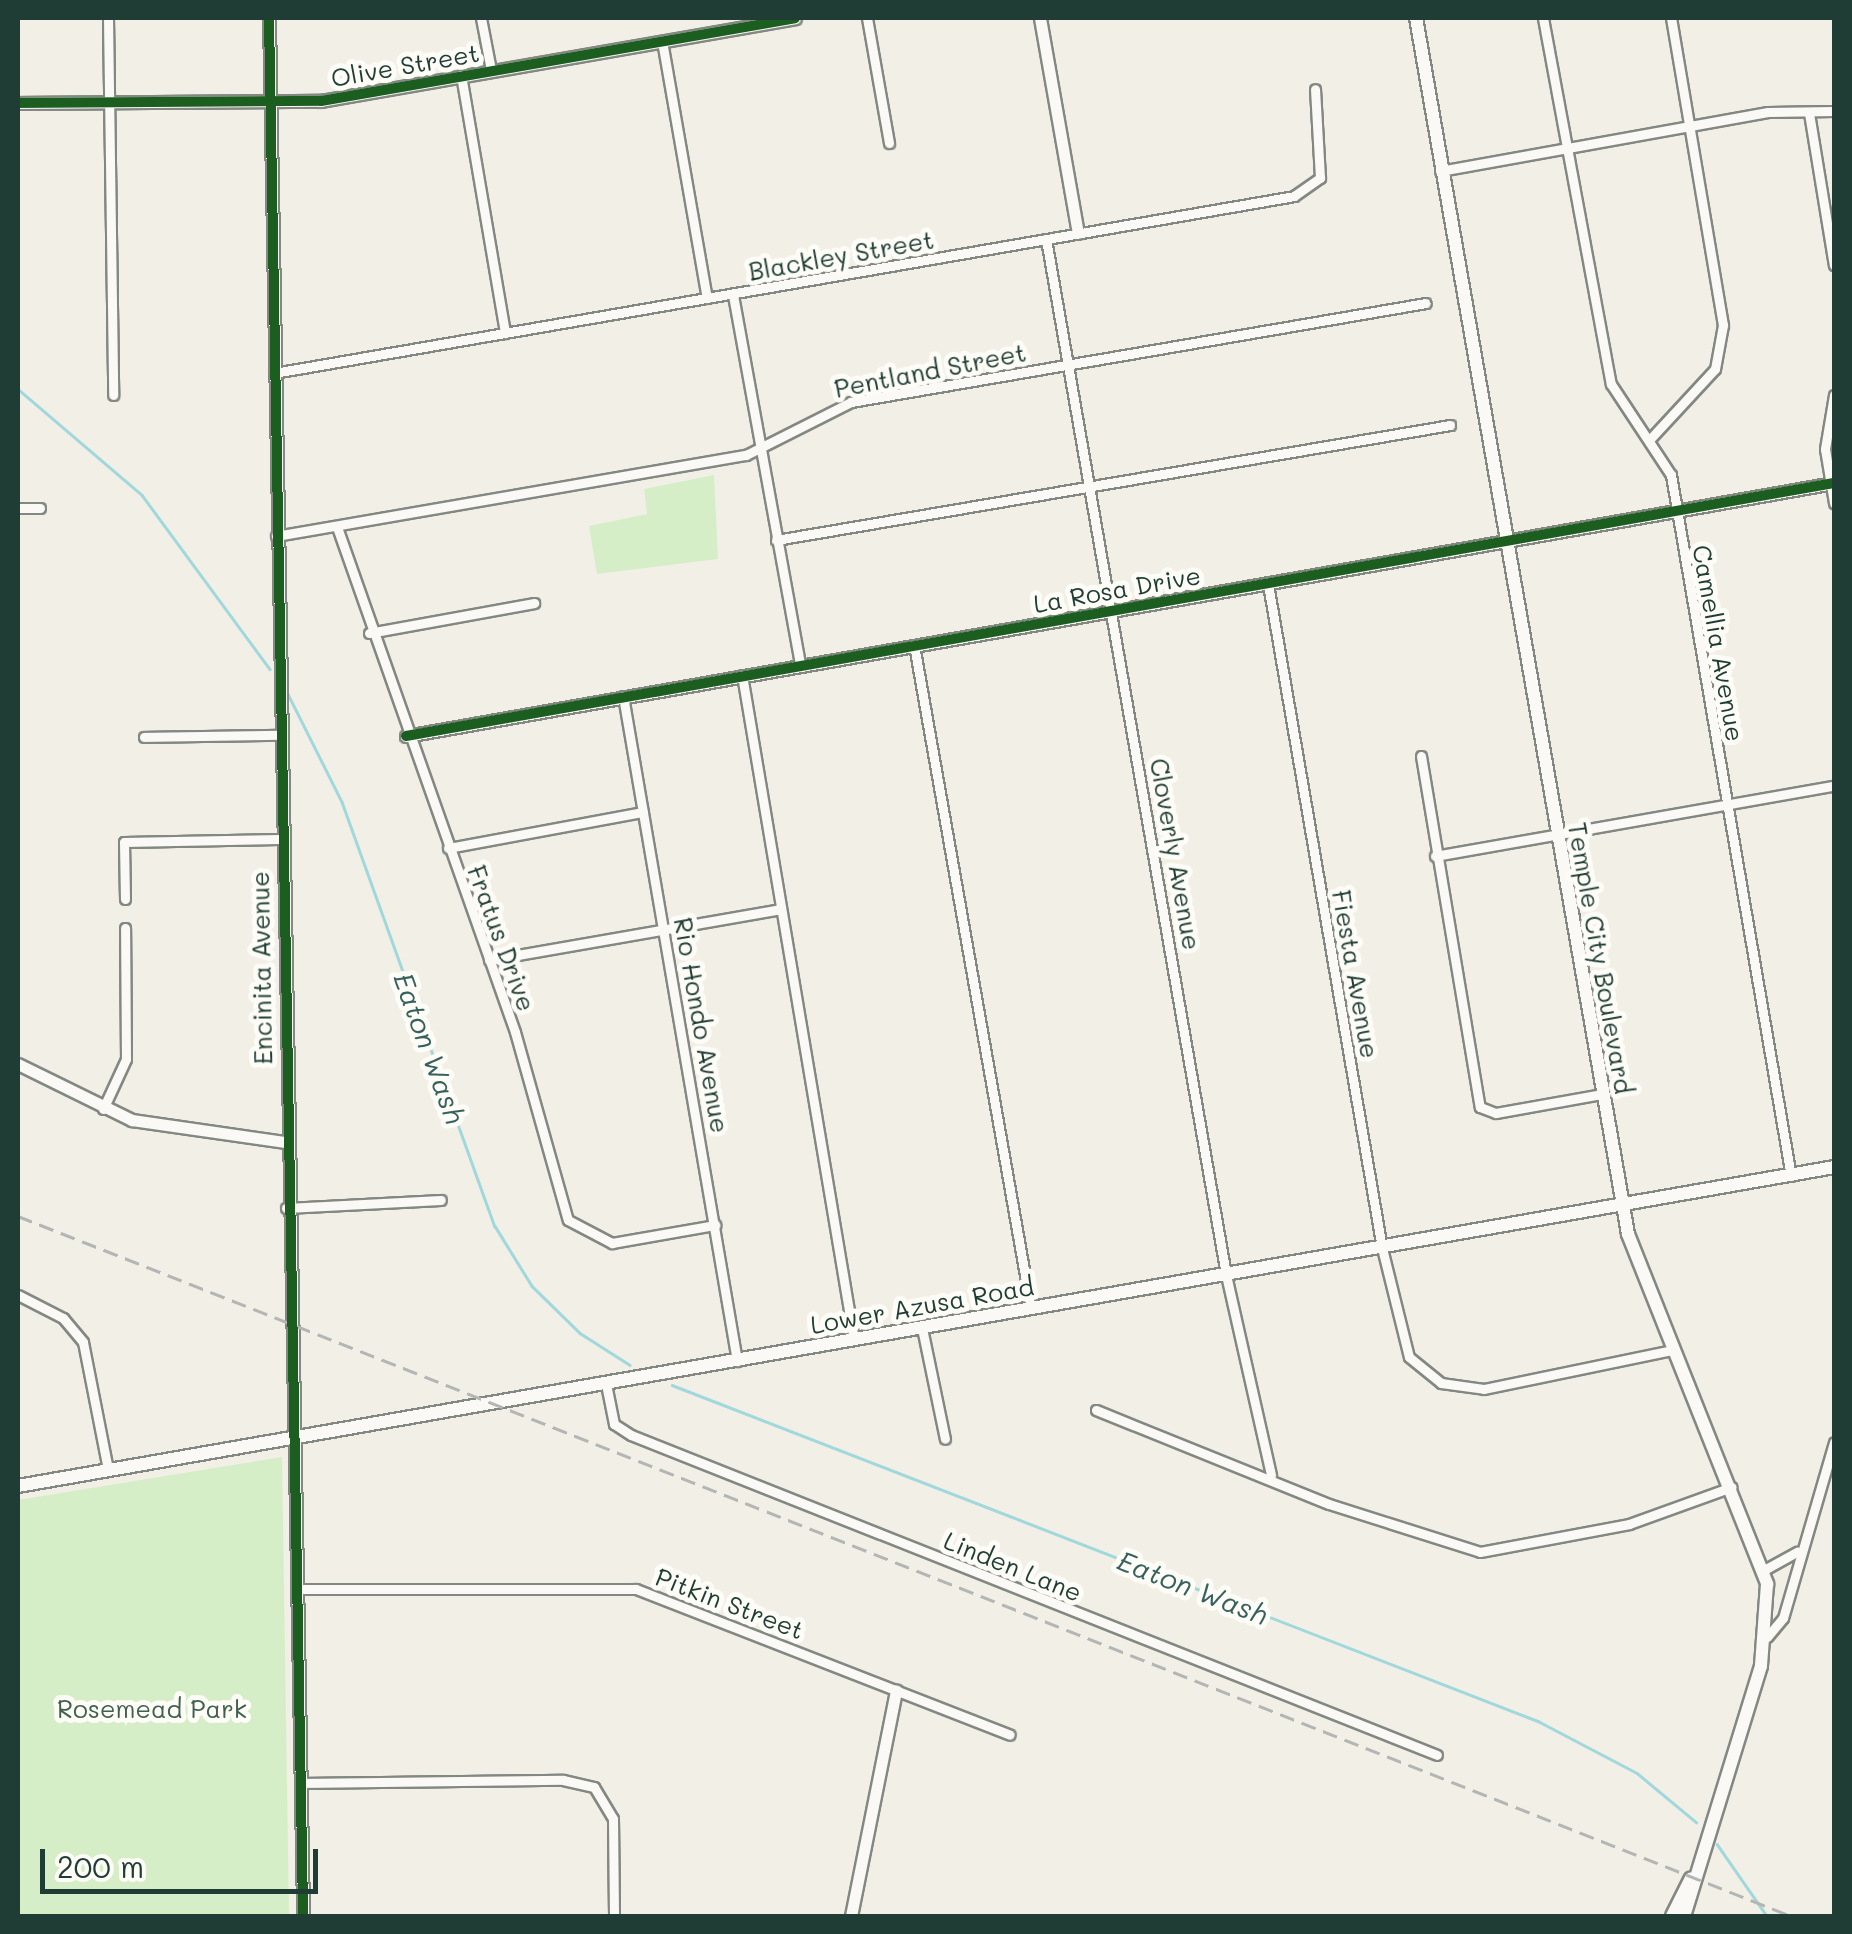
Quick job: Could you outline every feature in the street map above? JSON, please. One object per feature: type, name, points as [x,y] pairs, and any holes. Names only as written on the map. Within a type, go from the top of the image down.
[{"type":"main road","name":"Temple City Boulevard","points":[[1416,18],[1556,836],[1634,1259],[1764,1570],[1767,1637],[1702,1844],[1684,1916]]},
{"type":"main road","name":"Lower Azusa Road","points":[[18,1486],[1834,1167]]},
{"type":"main road","name":"Temple City Boulevard","points":[[1672,1916],[1692,1878]]},
{"type":"street","points":[[108,18],[113,395]]},
{"type":"street","name":"Encinita Avenue","points":[[268,18],[278,839],[299,1589],[302,1916]]},
{"type":"street","points":[[481,18],[491,70]]},
{"type":"street","name":"Olive Street","points":[[18,103],[269,104],[796,18]]},
{"type":"street","points":[[868,18],[889,143]]},
{"type":"street","points":[[1040,18],[1078,233]]},
{"type":"street","name":"Camellia Avenue","points":[[1543,18],[1611,384],[1651,438],[1671,476],[1791,1176]]},
{"type":"street","points":[[1651,438],[1706,383],[1722,340],[1672,18]]},
{"type":"street","points":[[662,40],[707,298]]},
{"type":"street","points":[[460,75],[505,333]]},
{"type":"street","name":"Blackley Street","points":[[274,373],[1308,192],[1320,178],[1315,89]]},
{"type":"street","points":[[1808,112],[1834,266]]},
{"type":"street","points":[[1440,170],[1686,127],[1834,112]]},
{"type":"street","name":"Cloverly Avenue","points":[[1046,239],[1226,1275],[1271,1475]]},
{"type":"street","points":[[733,295],[800,665]]},
{"type":"street","name":"Pentland Street","points":[[276,536],[760,448],[851,402],[1426,303]]},
{"type":"street","points":[[1834,395],[1825,428],[1834,503]]},
{"type":"street","points":[[776,540],[1450,425]]},
{"type":"street","name":"La Rosa Drive","points":[[406,736],[1833,483]]},
{"type":"street","points":[[18,508],[40,508]]},
{"type":"street","name":"Fratus Drive","points":[[337,527],[369,633],[489,960],[568,1220],[612,1243],[715,1225]]},
{"type":"street","name":"Fiesta Avenue","points":[[1268,584],[1400,1336],[1418,1367],[1441,1382],[1484,1389],[1672,1350]]},
{"type":"street","points":[[369,633],[534,603]]},
{"type":"street","points":[[914,645],[1031,1308]]},
{"type":"street","points":[[742,675],[854,1340]]},
{"type":"street","name":"Rio Hondo Avenue","points":[[623,696],[737,1360]]},
{"type":"street","points":[[144,737],[277,735]]},
{"type":"street","points":[[1421,756],[1480,1107],[1496,1114],[1602,1094]]},
{"type":"street","points":[[1435,856],[1834,786]]},
{"type":"street","points":[[448,848],[643,812]]},
{"type":"street","points":[[125,900],[124,842],[278,839]]},
{"type":"street","points":[[489,960],[780,909]]},
{"type":"street","points":[[103,1110],[126,1059],[125,928]]},
{"type":"street","points":[[18,1064],[103,1110],[198,1136],[284,1142]]},
{"type":"street","points":[[286,1208],[441,1200]]},
{"type":"street","points":[[18,1294],[63,1318],[82,1342],[108,1470]]},
{"type":"street","points":[[922,1328],[945,1439]]},
{"type":"street","name":"Linden Lane","points":[[606,1384],[614,1424],[631,1435],[1437,1755]]},
{"type":"street","points":[[1096,1410],[1271,1475],[1328,1504],[1480,1552],[1629,1524],[1732,1486]]},
{"type":"street","points":[[1767,1637],[1783,1618],[1798,1550],[1834,1442]]},
{"type":"street","points":[[1764,1570],[1792,1561],[1798,1550]]},
{"type":"street","name":"Pitkin Street","points":[[299,1589],[636,1589],[1010,1735]]},
{"type":"street","points":[[852,1916],[896,1690]]},
{"type":"street","points":[[300,1783],[563,1780],[602,1794],[613,1819],[614,1916]]},
{"type":"green space","points":[[714,475],[718,559],[597,574],[589,526],[647,514],[644,489]]},
{"type":"green space","name":"Rosemead Park","points":[[282,1457],[289,1916],[18,1916],[18,1500]]},
{"type":"waterway","name":"Eaton Wash","points":[[18,389],[142,495],[270,669]]},
{"type":"waterway","name":"Eaton Wash","points":[[286,690],[342,802],[495,1226],[532,1286],[580,1333],[630,1365]]},
{"type":"waterway","name":"Eaton Wash","points":[[672,1385],[1538,1721],[1637,1773],[1696,1822]]},
{"type":"waterway","name":"Eaton Wash","points":[[1717,1844],[1767,1916]]},
{"type":"railway","points":[[18,1216],[1791,1916]]},
{"type":"cycle path","points":[[269,18],[303,1916]]},
{"type":"cycle path","points":[[18,103],[321,101],[795,18]]},
{"type":"cycle path","points":[[406,736],[1834,483]]}]
